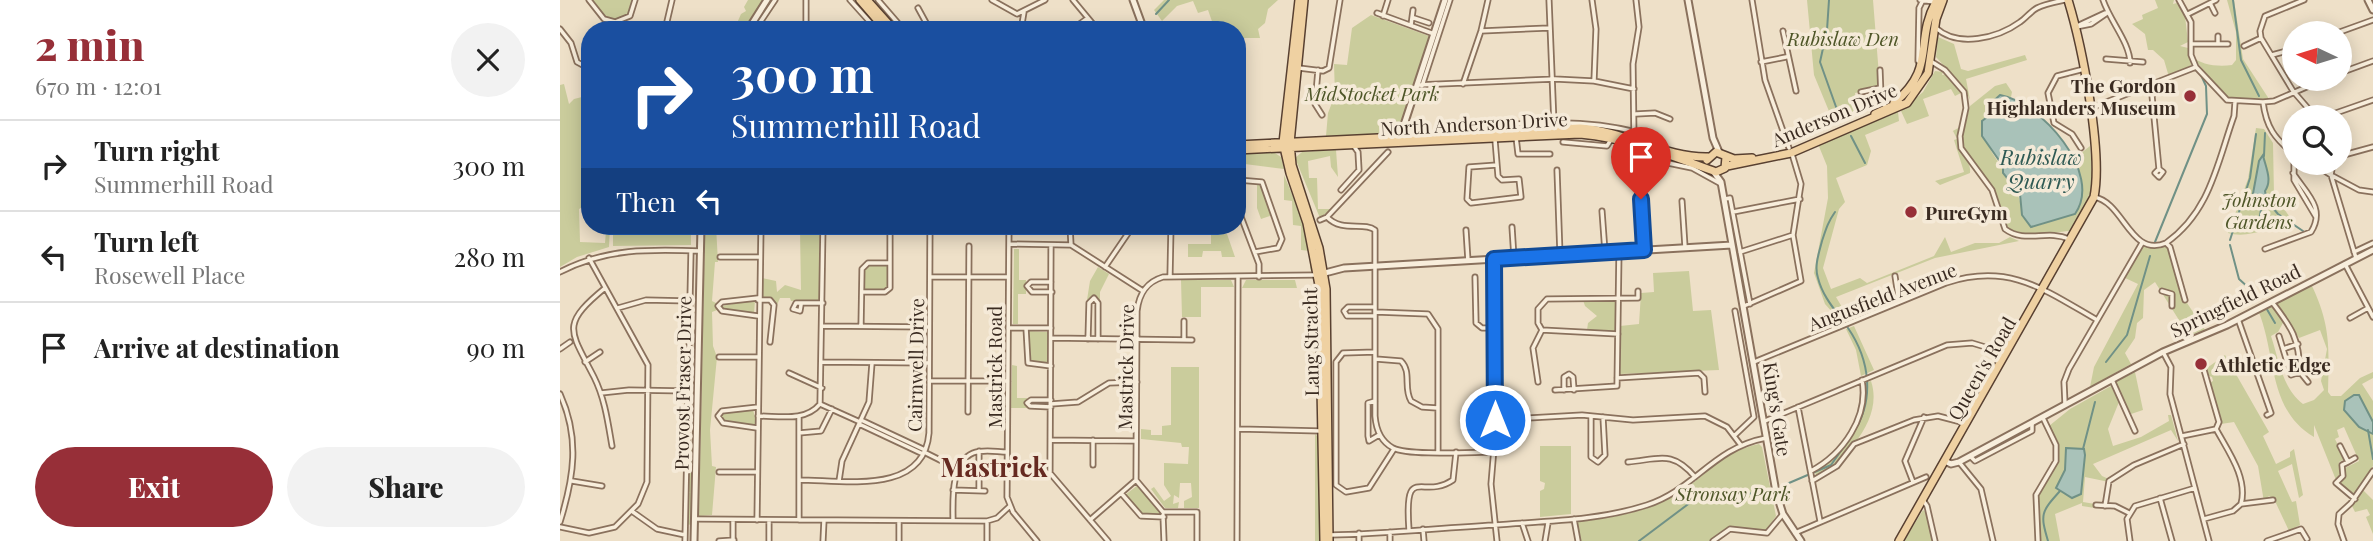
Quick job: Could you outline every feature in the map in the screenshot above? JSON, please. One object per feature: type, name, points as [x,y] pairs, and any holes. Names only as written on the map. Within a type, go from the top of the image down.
[{"type":"main road","points":[[860,0],[878,21]]},
{"type":"main road","points":[[867,0],[886,21]]},
{"type":"main road","points":[[1295,68],[1299,0]]},
{"type":"main road","points":[[1287,145],[1304,0]]},
{"type":"main road","name":"Queen's Road","points":[[1899,541],[2072,241],[2094,197],[2096,164],[2084,69],[2076,27],[2066,0]]},
{"type":"main road","name":"Anderson Drive","points":[[1726,157],[1755,158],[1789,147],[1887,108],[1912,93],[1927,59],[1938,1]]},
{"type":"main road","name":"Anderson Drive","points":[[1711,169],[1725,168],[1789,147],[1903,106],[1917,92],[1928,73],[1928,24],[1938,1]]},
{"type":"main road","name":"North Anderson Drive","points":[[1246,147],[1495,138],[1554,126],[1634,138],[1677,152],[1713,154]]},
{"type":"main road","name":"North Anderson Drive","points":[[1287,145],[1366,145],[1444,135],[1612,135]]},
{"type":"main road","name":"North Anderson Drive","points":[[1634,138],[1711,169]]},
{"type":"main road","name":"Lang Stracht","points":[[1287,145],[1321,274],[1326,538]]},
{"type":"main road","points":[[1711,169],[1713,154],[1726,157],[1725,168]]},
{"type":"street","points":[[589,0],[606,20],[612,21]]},
{"type":"street","points":[[621,21],[630,16],[635,0]]},
{"type":"street","points":[[667,21],[671,0]]},
{"type":"street","points":[[754,21],[767,0]]},
{"type":"street","points":[[761,21],[775,0]]},
{"type":"street","points":[[806,0],[806,21]]},
{"type":"street","points":[[850,0],[869,21]]},
{"type":"street","points":[[992,0],[1015,14],[1045,0]]},
{"type":"street","points":[[1073,0],[1090,21]]},
{"type":"street","points":[[1133,0],[1141,21]]},
{"type":"street","points":[[1295,68],[1326,70],[1330,64],[1340,0]]},
{"type":"street","points":[[1383,16],[1388,0]]},
{"type":"street","points":[[1420,86],[1445,0]]},
{"type":"street","points":[[1399,140],[1450,0]]},
{"type":"street","points":[[1463,84],[1481,31],[1488,0]]},
{"type":"street","points":[[1549,0],[1554,126]]},
{"type":"street","points":[[1592,0],[1596,29],[1594,80]]},
{"type":"street","points":[[1634,138],[1636,114],[1633,64],[1639,27],[1636,0]]},
{"type":"street","points":[[1697,0],[1688,1],[1713,138],[1713,154]]},
{"type":"street","points":[[1747,305],[1800,282],[1793,235],[1800,200],[1800,174],[1761,62],[1752,0]]},
{"type":"street","points":[[1934,27],[1950,39],[1992,36],[2020,23],[2037,8],[2066,0]]},
{"type":"street","points":[[2103,0],[2107,13],[2129,49],[2130,63]]},
{"type":"street","points":[[2179,0],[2188,14],[2191,55],[2196,67],[2227,100],[2274,101],[2291,91]]},
{"type":"street","points":[[2188,14],[2216,0]]},
{"type":"street","points":[[2282,72],[2261,38],[2260,31],[2265,16],[2304,0]]},
{"type":"street","points":[[2368,0],[2373,10]]},
{"type":"street","points":[[880,1],[897,21]]},
{"type":"street","points":[[1917,65],[1921,1],[1938,1]]},
{"type":"street","points":[[2210,3],[2214,13]]},
{"type":"street","points":[[918,8],[925,21]]},
{"type":"street","points":[[1411,25],[1413,10]]},
{"type":"street","points":[[1022,21],[1024,12]]},
{"type":"street","points":[[1377,13],[1434,34]]},
{"type":"street","points":[[2076,27],[2091,24],[2107,13]]},
{"type":"street","points":[[1084,21],[1088,18]]},
{"type":"street","points":[[1413,18],[1429,23]]},
{"type":"street","points":[[2352,28],[2373,20]]},
{"type":"street","points":[[1481,31],[1550,28]]},
{"type":"street","points":[[560,29],[571,43],[577,62],[581,64]]},
{"type":"street","points":[[1783,32],[1796,91]]},
{"type":"street","points":[[2218,36],[2218,44]]},
{"type":"street","points":[[2244,46],[2261,38]]},
{"type":"street","points":[[2192,44],[2228,44]]},
{"type":"street","points":[[2272,55],[2282,52]]},
{"type":"street","points":[[1761,62],[1787,57]]},
{"type":"street","points":[[1927,59],[1939,65],[1964,92],[1966,103],[1961,148],[1992,190],[2006,229],[2020,237],[2050,235],[2072,241]]},
{"type":"street","points":[[2106,59],[2143,62]]},
{"type":"street","points":[[2352,69],[2373,61]]},
{"type":"street","points":[[1928,73],[1939,65]]},
{"type":"street","points":[[2089,109],[2196,67]]},
{"type":"street","points":[[2081,148],[2072,134],[2054,123],[2048,93],[2057,76],[2084,69]]},
{"type":"street","points":[[1318,70],[1315,104],[1322,115]]},
{"type":"street","points":[[1880,71],[1880,88],[1887,108]]},
{"type":"street","points":[[1420,86],[1594,80],[1634,89]]},
{"type":"street","points":[[2151,85],[2159,169]]},
{"type":"street","points":[[1861,92],[1880,88]]},
{"type":"street","points":[[2294,91],[2308,110],[2318,116],[2373,100]]},
{"type":"street","points":[[2094,197],[2104,200],[2142,243],[2152,246],[2166,243],[2187,226],[2202,206],[2234,116],[2235,102]]},
{"type":"street","points":[[2263,102],[2269,130],[2282,143]]},
{"type":"street","points":[[1636,114],[1655,113],[1670,119]]},
{"type":"street","name":"North Anderson Drive","points":[[1444,135],[1444,128],[1606,125],[1634,138]]},
{"type":"street","name":"Anderson Drive","points":[[1789,147],[1825,126]]},
{"type":"street","points":[[1516,134],[1518,155],[1550,154]]},
{"type":"street","points":[[1563,142],[1569,145],[1607,146],[1612,135]]},
{"type":"street","points":[[1495,138],[1500,179],[1519,179],[1521,197],[1471,203],[1468,199],[1469,167],[1497,165]]},
{"type":"street","points":[[1341,190],[1359,170],[1358,152],[1353,145]]},
{"type":"street","points":[[1358,152],[1366,145]]},
{"type":"street","points":[[2352,153],[2373,147]]},
{"type":"street","points":[[1320,220],[1327,217],[1388,152]]},
{"type":"street","points":[[1639,157],[1692,167],[1721,183]]},
{"type":"street","name":"King's Gate","points":[[1721,183],[1725,168]]},
{"type":"street","name":"King's Gate","points":[[1711,169],[1721,183],[1732,245],[1747,305]]},
{"type":"street","points":[[1557,170],[1560,255]]},
{"type":"street","points":[[2264,249],[2311,232],[2317,219],[2316,206],[2294,175]]},
{"type":"street","points":[[2331,175],[2360,190],[2373,192]]},
{"type":"street","points":[[2331,175],[2355,255]]},
{"type":"street","points":[[1246,181],[1262,182],[1282,239],[1278,248],[1255,252]]},
{"type":"street","name":"King's Gate","points":[[1724,199],[1730,198],[1733,212],[1747,305],[1746,317],[1776,492],[1783,514],[1801,541]]},
{"type":"street","points":[[1641,199],[1644,250]]},
{"type":"street","points":[[1733,212],[1800,200]]},
{"type":"street","points":[[1682,201],[1685,247]]},
{"type":"street","points":[[1602,211],[1605,253]]},
{"type":"street","points":[[1327,217],[1349,228],[1374,227],[1377,267],[1375,401],[1380,435],[1395,449],[1493,452]]},
{"type":"street","points":[[1512,227],[1514,258]]},
{"type":"street","points":[[1466,230],[1468,261]]},
{"type":"street","points":[[1246,232],[1255,252],[1259,277]]},
{"type":"street","name":"Provost Fraser Drive","points":[[694,541],[701,235]]},
{"type":"street","points":[[757,520],[760,235]]},
{"type":"street","points":[[758,416],[799,417],[809,414],[820,404],[823,235]]},
{"type":"street","points":[[862,292],[888,291],[890,235]]},
{"type":"street","name":"Cairnwell Drive","points":[[799,480],[894,478],[912,468],[924,452],[929,381],[930,235]]},
{"type":"street","name":"Mastrick Road","points":[[1009,235],[1007,452],[1010,506]]},
{"type":"street","points":[[1070,235],[1071,245]]},
{"type":"street","points":[[1105,267],[1127,235]]},
{"type":"street","points":[[1170,277],[1171,235]]},
{"type":"street","points":[[1740,252],[1793,235]]},
{"type":"street","points":[[2066,406],[2064,382],[2069,369],[2142,243]]},
{"type":"street","points":[[2166,243],[2170,247],[2185,300]]},
{"type":"street","name":"Springfield Road","points":[[1959,462],[2163,352],[2238,319],[2270,300],[2344,264],[2373,243]]},
{"type":"street","points":[[1009,244],[1071,245],[1143,291]]},
{"type":"street","points":[[1051,245],[1051,473],[1108,541]]},
{"type":"street","points":[[1321,274],[1336,269],[1732,245]]},
{"type":"street","points":[[968,412],[969,246]]},
{"type":"street","points":[[560,272],[589,258],[632,250],[701,251]]},
{"type":"street","name":"Springfield Road","points":[[2355,255],[2373,250]]},
{"type":"street","name":"Provost Fraser Drive","points":[[685,538],[691,251]]},
{"type":"street","points":[[1555,390],[1614,388],[1617,378],[1619,251]]},
{"type":"street","points":[[720,257],[759,257]]},
{"type":"street","points":[[560,527],[589,533],[607,530],[633,512],[647,482],[647,360],[589,258]]},
{"type":"street","points":[[1494,259],[1495,420],[1492,490],[1497,541]]},
{"type":"street","points":[[861,326],[864,265],[891,263]]},
{"type":"street","points":[[2344,264],[2373,317]]},
{"type":"street","name":"Mastrick Drive","points":[[1136,480],[1138,303],[1143,291],[1156,280],[1170,277],[1321,274]]},
{"type":"street","name":"Angusfield Avenue","points":[[1754,362],[1953,281],[1982,275],[2015,278],[2044,289],[2097,320]]},
{"type":"street","points":[[930,276],[1009,277]]},
{"type":"street","points":[[1895,276],[1899,302]]},
{"type":"street","points":[[1237,541],[1238,277]]},
{"type":"street","points":[[1475,277],[1476,323],[1482,328],[1495,328]]},
{"type":"street","points":[[1052,282],[1031,282],[1027,286],[1032,292],[1052,292]]},
{"type":"street","points":[[605,288],[575,309],[568,329],[570,342],[585,362],[601,393],[612,446]]},
{"type":"street","points":[[1542,330],[1538,323],[1538,309],[1547,299],[1638,298],[1638,291]]},
{"type":"street","points":[[2162,291],[2173,296],[2183,293]]},
{"type":"street","points":[[2172,306],[2173,296]]},
{"type":"street","points":[[1088,339],[1089,303],[1094,298],[1098,303],[1098,339]]},
{"type":"street","points":[[618,308],[646,300],[690,300]]},
{"type":"street","points":[[758,316],[722,311],[719,306],[722,302],[770,300],[774,305],[770,342]]},
{"type":"street","points":[[2270,300],[2293,328],[2298,344],[2300,372],[2308,382]]},
{"type":"street","points":[[801,305],[823,303]]},
{"type":"street","points":[[1376,312],[1348,307],[1344,311],[1348,316],[1376,312],[1419,312],[1427,314],[1435,321],[1438,329],[1438,452]]},
{"type":"street","points":[[2350,318],[2368,308]]},
{"type":"street","name":"King's Gate","points":[[1734,436],[1754,417],[1735,312]]},
{"type":"street","points":[[1737,318],[1746,317]]},
{"type":"street","points":[[2238,319],[2270,413]]},
{"type":"street","points":[[1184,321],[1184,340]]},
{"type":"street","points":[[822,326],[930,327]]},
{"type":"street","points":[[1008,328],[1051,328]]},
{"type":"street","points":[[1026,328],[1028,363],[1051,366]]},
{"type":"street","points":[[1542,330],[1618,334]]},
{"type":"street","points":[[1538,382],[1533,348],[1542,330]]},
{"type":"street","points":[[2279,336],[2291,375],[2300,372]]},
{"type":"street","points":[[1051,338],[1192,340]]},
{"type":"street","points":[[560,349],[570,342]]},
{"type":"street","points":[[1765,421],[1955,343],[1989,346],[2007,354]]},
{"type":"street","points":[[2283,349],[2298,344]]},
{"type":"street","points":[[585,362],[600,352]]},
{"type":"street","points":[[1375,352],[1343,353],[1336,362],[1336,485],[1346,492],[1369,488],[1395,449]]},
{"type":"street","points":[[2163,352],[2171,367],[2170,394],[2209,541]]},
{"type":"street","points":[[719,357],[758,357]]},
{"type":"street","points":[[1375,359],[1401,361],[1407,371],[1411,401],[1422,407],[1437,408]]},
{"type":"street","points":[[822,362],[929,363]]},
{"type":"street","points":[[839,481],[842,461],[871,394],[872,363]]},
{"type":"street","points":[[2204,370],[2219,422],[2216,429]]},
{"type":"street","points":[[789,373],[822,388]]},
{"type":"street","points":[[1617,378],[1699,373],[1704,378],[1705,391]]},
{"type":"street","points":[[1564,390],[1564,377],[1569,374],[1573,377],[1574,390]]},
{"type":"street","points":[[1811,471],[1829,461],[1861,415],[1865,402],[1862,380]]},
{"type":"street","points":[[2112,380],[2135,431]]},
{"type":"street","points":[[929,381],[1008,381]]},
{"type":"street","points":[[1051,403],[1031,400],[1027,403],[1030,406],[1078,402],[1109,383],[1137,382]]},
{"type":"street","points":[[601,393],[688,391]]},
{"type":"street","points":[[560,394],[573,440],[572,481],[560,522]]},
{"type":"street","points":[[1375,401],[1368,403],[1369,440],[1380,435]]},
{"type":"street","points":[[820,404],[960,470]]},
{"type":"street","points":[[757,428],[723,424],[718,416],[722,411],[758,407]]},
{"type":"street","points":[[1798,407],[1820,521]]},
{"type":"street","points":[[799,433],[821,431],[832,409]]},
{"type":"street","points":[[1495,420],[1591,416],[1633,419],[1706,416],[1727,427],[1740,445]]},
{"type":"street","points":[[1591,416],[1591,457],[1598,462],[1605,455],[1603,417]]},
{"type":"street","points":[[1812,480],[1836,466],[1857,443],[1924,417],[1945,416],[1967,424]]},
{"type":"street","points":[[799,417],[799,520]]},
{"type":"street","points":[[1913,482],[1905,461],[1924,417]]},
{"type":"street","points":[[2038,541],[2036,495],[2056,461],[2056,445],[2043,418]]},
{"type":"street","points":[[1237,429],[1324,431]]},
{"type":"street","points":[[2181,436],[2216,429]]},
{"type":"street","points":[[2216,429],[2237,469],[2243,494],[2241,504]]},
{"type":"street","points":[[1326,538],[1359,533],[1549,522],[1650,504],[1695,477],[1721,454],[1767,437]]},
{"type":"street","points":[[1051,440],[1137,441]]},
{"type":"street","points":[[1093,440],[1093,465]]},
{"type":"street","points":[[2105,506],[2109,482],[2116,475],[2183,444]]},
{"type":"street","points":[[2340,446],[2348,462]]},
{"type":"street","points":[[953,490],[982,491],[979,452]]},
{"type":"street","points":[[953,521],[953,490],[966,458],[979,452],[1007,452]]},
{"type":"street","points":[[1409,530],[1407,498],[1410,491],[1416,487],[1447,484],[1452,480],[1456,452]]},
{"type":"street","points":[[1630,463],[1674,458],[1681,461],[1695,477]]},
{"type":"street","points":[[2355,458],[2342,465],[2343,476],[2336,483],[2355,499]]},
{"type":"street","points":[[1945,461],[1951,464],[1959,462],[1981,489],[1993,541]]},
{"type":"street","points":[[2344,541],[2338,519],[2373,471]]},
{"type":"street","points":[[719,472],[757,472]]},
{"type":"street","points":[[1008,473],[1051,473]]},
{"type":"street","points":[[1795,533],[1926,477]]},
{"type":"street","points":[[1090,520],[1136,480],[1163,515],[1164,541]]},
{"type":"street","points":[[572,481],[602,486]]},
{"type":"street","points":[[2130,541],[2126,519],[2129,513],[2142,503],[2195,488]]},
{"type":"street","points":[[1121,493],[1140,516],[1197,512],[1197,541]]},
{"type":"street","points":[[2160,498],[2172,541]]},
{"type":"street","points":[[2204,519],[2233,511],[2241,504],[2271,499]]},
{"type":"street","points":[[1921,503],[1928,512],[1935,541]]},
{"type":"street","points":[[2096,505],[2129,513]]},
{"type":"street","points":[[694,519],[987,521],[997,518],[1010,506],[1037,541]]},
{"type":"street","points":[[633,512],[657,529],[685,538]]},
{"type":"street","points":[[1713,541],[1730,529],[1767,533],[1783,514]]},
{"type":"street","points":[[1574,519],[1578,541]]},
{"type":"street","points":[[719,541],[733,540],[733,520]]},
{"type":"street","points":[[769,520],[769,541]]},
{"type":"street","points":[[823,541],[824,520]]},
{"type":"street","points":[[899,521],[899,541]]},
{"type":"street","points":[[987,521],[987,541]]},
{"type":"street","points":[[1545,541],[1549,522]]},
{"type":"street","points":[[1522,523],[1528,541]]},
{"type":"street","points":[[1423,529],[1424,541]]},
{"type":"street","points":[[2267,541],[2301,529],[2307,539]]},
{"type":"street","points":[[1390,532],[1390,541]]},
{"type":"street","points":[[1359,533],[1359,541]]},
{"type":"green space","points":[[590,0],[633,0],[629,15],[616,19],[606,17]]},
{"type":"green space","points":[[748,0],[764,0],[750,21],[738,21],[746,11],[744,7]]},
{"type":"green space","points":[[1164,0],[1278,0],[1268,9],[1265,23],[1258,29],[1260,38],[1246,38],[1246,21],[1212,21],[1208,10],[1198,13],[1193,1],[1177,6],[1162,21],[1154,10]]},
{"type":"green space","name":"Rubislaw Den","points":[[1807,0],[1873,0],[1880,88],[1855,93],[1857,111],[1831,116],[1814,75]]},
{"type":"green space","points":[[2155,0],[2174,0],[2173,4],[2177,3],[2185,16],[2188,42],[2180,46],[2188,48],[2191,65],[2169,77],[2164,60],[2153,50],[2148,50],[2145,34],[2132,24],[2143,19],[2142,15],[2158,8]]},
{"type":"green space","points":[[2227,0],[2234,0],[2243,59],[2269,99],[2234,100],[2226,97],[2192,56],[2204,63],[2215,65],[2232,65],[2236,60],[2236,32]]},
{"type":"green space","name":"MidStocket Park","points":[[1371,15],[1429,36],[1397,134],[1326,136],[1328,113],[1335,95],[1334,64],[1347,65],[1352,28]]},
{"type":"green space","points":[[1938,37],[1954,44],[1961,69],[1968,71],[2025,55],[2027,60],[1966,79],[1970,100],[1965,89],[1936,57]]},
{"type":"green space","points":[[1935,71],[1946,74],[1961,93],[1955,96],[1951,89],[1923,99],[1929,116],[1907,124],[1901,111],[1923,92]]},
{"type":"green space","points":[[2006,83],[2012,92],[2011,97],[2000,95],[1987,111],[1984,127],[1986,141],[2019,198],[2022,215],[2037,226],[2063,217],[2082,199],[2075,158],[2090,146],[2093,186],[2076,230],[2027,236],[2010,229],[2004,222],[1992,186],[1966,155],[1962,139],[1970,106],[1995,86]]},
{"type":"green space","points":[[564,84],[569,104],[581,97],[580,242],[605,243],[606,235],[610,235],[609,247],[577,257],[560,267],[560,85]]},
{"type":"green space","points":[[1898,112],[1899,121],[1865,135],[1871,151],[1867,165],[1836,178],[1845,202],[1839,209],[1823,268],[1831,289],[1860,278],[1867,283],[1934,256],[1945,237],[1951,252],[1975,243],[1999,243],[2010,237],[2019,241],[1935,258],[1836,297],[1849,319],[1841,322],[1825,304],[1814,273],[1828,198],[1827,166],[1818,144]]},
{"type":"green space","points":[[1960,127],[1959,143],[1970,173],[1940,185],[1935,181],[1964,172],[1954,140],[1957,139],[1953,131],[1951,132]]},
{"type":"green space","name":"Johnston Gardens","points":[[2256,128],[2264,129],[2273,143],[2274,195],[2292,220],[2252,233],[2228,233],[2248,179]]},
{"type":"green space","points":[[1336,150],[1338,177],[1331,167],[1330,156],[1308,161],[1309,178],[1317,178],[1318,209],[1331,209],[1320,218],[1295,158],[1302,152]]},
{"type":"green space","points":[[1246,153],[1275,153],[1281,157],[1284,169],[1246,164]]},
{"type":"green space","points":[[1284,175],[1308,237],[1312,261],[1310,271],[1310,251],[1301,250],[1301,226],[1293,225],[1292,201],[1284,200]]},
{"type":"green space","points":[[1257,181],[1273,215],[1261,219],[1257,208]]},
{"type":"green space","points":[[613,235],[691,235],[691,245],[613,246]]},
{"type":"green space","points":[[705,235],[716,235],[718,262],[715,262],[712,301],[716,303],[717,310],[712,312],[713,346],[717,357],[710,430],[712,466],[716,467],[712,515],[699,516]]},
{"type":"green space","points":[[800,235],[820,235],[819,300],[791,301],[790,298],[780,298],[777,305],[773,299],[762,297],[762,278],[776,281],[777,292],[785,285],[801,290]]},
{"type":"green space","points":[[1211,235],[1227,235],[1235,257],[1222,257],[1221,251],[1203,251],[1202,257],[1188,257],[1188,244],[1211,244]]},
{"type":"green space","points":[[2142,243],[2152,246],[2166,243],[2170,247],[2185,300],[2205,330],[2181,338],[2179,334],[2184,328],[2155,282],[2144,290],[2143,318],[2137,323],[2135,338],[2125,353],[2131,364],[2090,387],[2094,367],[2138,284],[2123,277]]},
{"type":"green space","points":[[1014,249],[1019,249],[1019,280],[1026,280],[1026,294],[1018,294],[1018,324],[1013,324]]},
{"type":"green space","points":[[867,265],[889,266],[889,288],[883,291],[864,289],[863,271]]},
{"type":"green space","points":[[1098,267],[1109,274],[1100,292],[1100,300],[1094,295],[1087,300],[1090,281]]},
{"type":"green space","points":[[1689,271],[1693,311],[1711,310],[1719,370],[1620,374],[1620,326],[1639,324],[1641,293],[1654,292],[1653,273]]},
{"type":"green space","points":[[1181,280],[1231,280],[1234,287],[1201,287],[1201,317],[1182,317]]},
{"type":"green space","points":[[1246,280],[1295,280],[1297,288],[1242,288]]},
{"type":"green space","points":[[2311,284],[2322,312],[2327,337],[2328,392],[2331,396],[2341,396],[2360,378],[2373,372],[2373,378],[2362,384],[2373,401],[2373,466],[2355,494],[2337,483],[2344,477],[2345,468],[2359,461],[2344,427],[2337,430],[2339,437],[2335,439],[2345,459],[2339,462],[2342,475],[2336,480],[2314,425],[2314,437],[2288,412],[2281,397],[2258,310],[2270,303],[2284,321],[2278,332],[2271,336],[2282,373],[2290,390],[2303,404],[2314,400],[2324,390],[2321,381],[2327,349],[2320,330],[2299,338],[2276,301]]},
{"type":"green space","points":[[1618,297],[1618,334],[1603,336],[1587,330],[1588,323],[1597,316],[1585,306],[1583,300]]},
{"type":"green space","points":[[755,300],[754,314],[725,310],[722,306]]},
{"type":"green space","points":[[1854,326],[1874,370],[1861,376],[1856,350],[1846,329]]},
{"type":"green space","points":[[1028,331],[1048,332],[1048,364],[1029,361]]},
{"type":"green space","points":[[2225,355],[2269,432],[2263,436],[2276,464],[2290,457],[2290,452],[2294,449],[2303,495],[2299,498],[2292,464],[2278,471],[2292,502],[2296,501],[2300,525],[2289,531],[2274,499],[2269,496],[2264,502],[2258,466],[2234,422],[2221,424],[2209,383],[2213,381],[2212,377],[2207,375],[2207,368]]},
{"type":"green space","points":[[1012,365],[1017,366],[1017,398],[1027,398],[1027,408],[1011,408]]},
{"type":"green space","points":[[1171,367],[1199,367],[1199,508],[1184,508],[1184,501],[1192,497],[1191,483],[1180,483],[1179,498],[1174,495],[1173,504],[1179,502],[1178,508],[1165,508],[1151,489],[1154,487],[1164,501],[1171,496],[1164,485],[1164,463],[1188,464],[1189,447],[1182,447],[1181,443],[1141,439],[1141,429],[1151,430],[1151,435],[1162,435],[1162,426],[1171,425]]},
{"type":"green space","points":[[2135,372],[2143,410],[2131,414],[2116,382]]},
{"type":"green space","points":[[1871,381],[1874,395],[1872,410],[1860,436],[1839,460],[1816,477],[1815,471],[1836,456],[1860,422],[1866,396],[1865,383]]},
{"type":"green space","points":[[2111,386],[2119,402],[2108,429],[2113,446],[2141,437],[2169,421],[2168,415],[2171,415],[2178,441],[2171,430],[2093,464],[2102,476],[2111,480],[2109,482],[2085,477],[2083,502],[2095,504],[2095,508],[2082,506],[2082,503],[2055,514],[2060,541],[2039,541],[2037,495],[2058,461],[2058,446],[2049,426],[2070,409]]},
{"type":"green space","points":[[753,409],[756,423],[753,426],[723,422],[719,416],[722,413]]},
{"type":"green space","points":[[1315,434],[1318,437],[1320,541],[1315,541]]},
{"type":"green space","name":"Stronsay Park","points":[[1759,444],[1762,447],[1776,516],[1765,532],[1728,528],[1709,541],[1579,541],[1577,522],[1620,515],[1660,503],[1685,489],[1727,456]]},
{"type":"green space","points":[[689,445],[693,445],[691,525],[687,524],[687,493],[691,492],[687,492]]},
{"type":"green space","points":[[1540,446],[1571,446],[1571,514],[1540,517],[1540,491],[1544,489],[1545,483],[1540,481]]},
{"type":"green space","points":[[1138,485],[1160,511],[1160,515],[1141,514],[1125,495]]},
{"type":"green space","points":[[2363,490],[2373,500],[2373,534],[2366,517],[2370,515],[2367,509],[2355,512],[2352,506]]},
{"type":"green space","points":[[1923,510],[1928,514],[1933,541],[1904,541]]},
{"type":"water","name":"Rubislaw Quarry","points":[[2000,95],[2016,100],[2033,111],[2049,125],[2075,160],[2081,179],[2082,197],[2075,214],[2031,227],[2022,215],[2020,194],[2003,173],[2003,166],[1982,136],[1982,121],[1986,118],[1989,105]]},
{"type":"water","points":[[2263,155],[2268,182],[2265,191],[2267,201],[2262,203],[2252,199],[2259,161]]},
{"type":"water","points":[[2359,395],[2373,422],[2373,434],[2359,427],[2344,410],[2345,401]]},
{"type":"water","points":[[2066,448],[2084,449],[2085,455],[2081,494],[2072,498],[2056,488],[2065,470]]},
{"type":"waterway","points":[[1156,14],[1169,0]]},
{"type":"waterway","points":[[1829,0],[1827,30],[1820,62],[1840,118]]},
{"type":"waterway","points":[[2233,0],[2241,60],[2259,96]]},
{"type":"waterway","points":[[2155,242],[2207,114],[2206,86],[2200,73]]},
{"type":"waterway","points":[[2264,156],[2265,133]]},
{"type":"waterway","points":[[2230,240],[2250,178],[2256,134]]},
{"type":"waterway","points":[[1851,136],[1865,163]]},
{"type":"waterway","points":[[2267,201],[2278,214],[2303,231]]},
{"type":"waterway","points":[[2259,222],[2262,203]]},
{"type":"waterway","points":[[1835,212],[1822,241],[1817,269],[1823,292],[1855,340],[1865,367],[1865,407],[1853,433]]},
{"type":"waterway","points":[[2230,245],[2239,279],[2260,298]]},
{"type":"waterway","points":[[2106,362],[2127,335],[2150,256]]},
{"type":"waterway","points":[[2265,306],[2275,323]]},
{"type":"waterway","points":[[2083,449],[2095,402]]},
{"type":"waterway","points":[[2368,430],[2373,459]]},
{"type":"waterway","points":[[1782,486],[1831,465],[1850,438]]},
{"type":"waterway","points":[[2048,541],[2044,514],[2060,491]]},
{"type":"waterway","points":[[1639,541],[1699,496],[1764,493]]},
{"type":"place","name":"The Gordon Highlanders Museum","points":[[2190,96]]},
{"type":"place","name":"PureGym","points":[[1911,212]]},
{"type":"place","name":"Athletic Edge","points":[[2201,364]]},
{"type":"district","name":"Mastrick","points":[[994,466]]},
{"type":"route","points":[[1495,420],[1494,259],[1644,250],[1641,199]]}]
